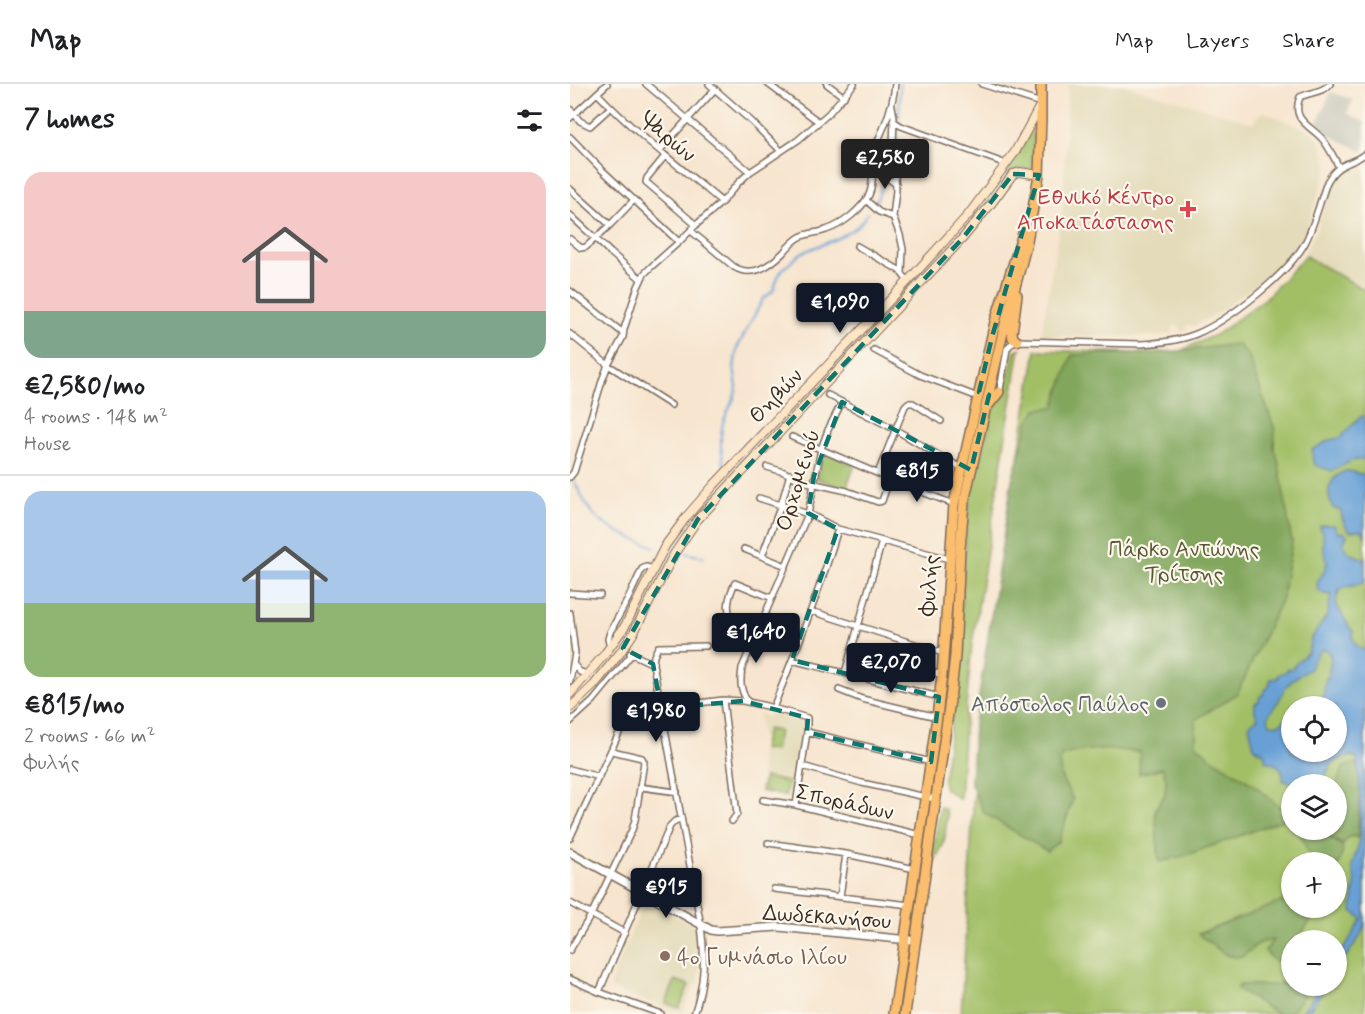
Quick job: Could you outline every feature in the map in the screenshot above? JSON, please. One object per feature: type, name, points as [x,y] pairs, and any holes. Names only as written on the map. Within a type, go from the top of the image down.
[{"type":"main road","name":"Φυλής","points":[[894,1014],[910,940],[931,798],[951,689],[966,469],[1026,246],[1039,175],[1041,84]]},
{"type":"main road","name":"Θηβών","points":[[570,694],[625,627],[665,546],[694,508],[969,214],[1006,166],[1041,103]]},
{"type":"main road","name":"Θηβών","points":[[570,708],[594,685],[633,634],[674,554],[698,519],[962,239],[1013,174],[1020,172],[1039,175]]},
{"type":"main road","name":"Φυλής","points":[[905,1014],[910,906],[920,835],[931,798],[931,762],[942,675],[954,504],[985,409],[1001,300],[1034,202]]},
{"type":"main road","points":[[1017,341],[1013,338],[1012,333],[1026,246]]},
{"type":"street","points":[[608,84],[571,114],[590,126],[611,107]]},
{"type":"street","points":[[646,84],[750,172]]},
{"type":"street","points":[[709,84],[752,121],[781,151]]},
{"type":"street","points":[[768,84],[819,122]]},
{"type":"street","points":[[827,84],[844,98]]},
{"type":"street","points":[[570,477],[574,472],[608,365],[622,337],[641,279],[651,267],[722,202],[739,182],[798,140],[844,98],[854,84]]},
{"type":"street","points":[[691,231],[734,267],[747,272],[767,266],[798,238],[831,228],[847,219],[870,193],[874,149],[892,105],[895,84]]},
{"type":"street","points":[[982,84],[1041,103]]},
{"type":"street","points":[[1330,84],[1323,90],[1300,97],[1298,107],[1299,115],[1307,127],[1322,138],[1339,167]]},
{"type":"street","points":[[660,150],[716,89]]},
{"type":"street","name":"Ψαρών","points":[[597,93],[665,156],[722,202]]},
{"type":"street","points":[[892,105],[896,184],[893,217],[903,249],[902,273]]},
{"type":"street","points":[[893,122],[1001,162],[1006,166]]},
{"type":"street","points":[[570,137],[679,242]]},
{"type":"street","points":[[665,156],[646,182],[696,225]]},
{"type":"street","points":[[874,350],[920,375],[986,391],[1002,380],[1007,349],[1017,341],[1141,344],[1176,340],[1198,334],[1247,302],[1291,263],[1306,240],[1332,174],[1339,167],[1363,156]]},
{"type":"street","points":[[873,168],[896,184]]},
{"type":"street","points":[[570,189],[610,225]]},
{"type":"street","points":[[570,239],[581,248],[586,247],[634,200]]},
{"type":"street","points":[[866,200],[879,212],[893,217]]},
{"type":"street","points":[[570,215],[641,279]]},
{"type":"street","points":[[857,246],[902,273],[908,281]]},
{"type":"street","points":[[570,291],[623,333]]},
{"type":"street","points":[[570,334],[608,365],[671,405]]},
{"type":"street","points":[[986,391],[1002,380]]},
{"type":"street","points":[[828,395],[966,469]]},
{"type":"street","name":"Ορχομενού","points":[[745,701],[741,684],[742,668],[808,514],[821,449],[842,402]]},
{"type":"street","points":[[878,473],[908,403],[913,403],[941,421]]},
{"type":"street","points":[[792,437],[954,504]]},
{"type":"street","points":[[767,467],[790,474],[802,481],[847,491],[880,502],[890,478]]},
{"type":"street","points":[[762,556],[790,474]]},
{"type":"street","points":[[759,498],[808,514],[838,529],[949,559]]},
{"type":"street","points":[[773,708],[811,611],[838,529]]},
{"type":"street","points":[[845,673],[882,541]]},
{"type":"street","points":[[744,549],[786,566]]},
{"type":"street","points":[[759,629],[733,620],[730,616],[728,610],[735,583],[772,598]]},
{"type":"street","points":[[570,593],[600,595]]},
{"type":"street","points":[[811,611],[943,653]]},
{"type":"street","points":[[570,613],[574,647],[574,665],[570,678],[588,674]]},
{"type":"street","points":[[694,1014],[704,973],[704,950],[653,664],[658,648],[706,646]]},
{"type":"street","points":[[623,648],[653,664]]},
{"type":"street","points":[[570,722],[593,701],[632,654]]},
{"type":"street","points":[[876,655],[942,675]]},
{"type":"street","points":[[792,660],[939,697]]},
{"type":"street","points":[[574,665],[580,672],[588,674]]},
{"type":"street","points":[[839,690],[862,699],[937,717]]},
{"type":"street","points":[[726,700],[737,814],[732,821]]},
{"type":"street","points":[[570,838],[629,713],[661,708],[726,700],[745,701],[807,718],[796,805]]},
{"type":"street","points":[[807,732],[931,762]]},
{"type":"street","points":[[571,947],[612,874],[635,820],[644,762],[642,758],[612,751]]},
{"type":"street","points":[[802,766],[862,783],[931,798]]},
{"type":"street","points":[[570,778],[572,770],[599,777]]},
{"type":"street","points":[[640,788],[677,792]]},
{"type":"street","name":"Σποράδων","points":[[763,800],[796,805],[920,835]]},
{"type":"street","points":[[599,992],[670,826],[681,819]]},
{"type":"street","points":[[768,843],[846,854],[915,869]]},
{"type":"street","points":[[570,852],[701,926]]},
{"type":"street","points":[[840,897],[846,854]]},
{"type":"street","points":[[774,889],[910,906]]},
{"type":"street","points":[[570,903],[625,933]]},
{"type":"street","name":"Δωδεκανήσου","points":[[701,926],[717,931],[796,928],[910,940]]},
{"type":"street","points":[[570,979],[661,1014]]},
{"type":"highlighted area","points":[[1013,174],[1039,175],[992,337],[979,392],[989,395],[971,470],[842,402],[814,476],[808,513],[838,529],[792,660],[939,697],[931,762],[807,732],[808,718],[743,701],[661,708],[653,664],[623,648],[698,519],[962,239]]},
{"type":"shaded area","name":"Εθνικό Κέντρο Αποκατάστασης","points":[[1068,84],[1122,84],[1253,123],[1260,113],[1265,112],[1312,132],[1319,140],[1328,165],[1307,229],[1292,254],[1274,271],[1217,313],[1194,326],[1191,324],[1186,326],[1187,330],[1182,332],[1178,326],[1173,326],[1172,333],[1160,336],[1041,336],[1063,205]]},
{"type":"shaded area","points":[[1331,92],[1353,100],[1347,113],[1365,122],[1365,146],[1362,151],[1315,128]]},
{"type":"shaded area","points":[[1351,169],[1365,169],[1365,288],[1304,255],[1316,231],[1328,193],[1339,175]]},
{"type":"shaded area","points":[[769,713],[785,717],[790,715],[804,724],[791,799],[760,793],[762,740],[759,714],[769,717]]},
{"type":"shaded area","name":"4ο Γυμνάσιο Ιλίου","points":[[645,900],[694,926],[697,930],[699,945],[695,949],[700,963],[698,984],[695,984],[683,1014],[658,1006],[655,1001],[650,1003],[610,988]]},
{"type":"green space","points":[[1031,131],[1034,131],[1032,169],[1019,169],[1007,174]]},
{"type":"green space","name":"Πάρκο Αντώνης Τρίτσης","points":[[1305,256],[1365,290],[1365,1014],[961,1014],[978,723],[992,614],[1036,350],[1144,353],[1180,351],[1217,334],[1266,298]]},
{"type":"green space","points":[[1237,344],[1248,355],[1275,430],[1274,448],[1278,459],[1292,542],[1282,598],[1237,694],[1196,719],[1196,744],[1210,757],[1254,785],[1281,808],[1281,820],[1187,855],[1159,862],[1155,810],[1165,794],[1166,780],[1163,768],[1139,774],[1140,752],[1080,751],[1061,756],[1061,774],[1073,799],[1059,841],[1047,851],[984,813],[971,784],[974,722],[1012,480],[1029,420],[1037,409],[1054,407],[1072,355],[1171,352]]},
{"type":"green space","points":[[1020,348],[972,645],[960,799],[945,789],[943,781],[957,681],[970,495],[992,412],[1004,394],[1014,352]]},
{"type":"green space","points":[[824,452],[853,465],[854,468],[846,488],[817,479]]},
{"type":"green space","points":[[767,729],[779,731],[775,751],[762,749]]},
{"type":"green space","points":[[1358,763],[1360,786],[1357,838],[1352,836],[1347,838],[1347,774],[1341,774],[1344,767]]},
{"type":"green space","points":[[764,777],[788,782],[785,796],[761,791]]},
{"type":"green space","points":[[940,807],[945,809],[947,815],[945,836],[934,862],[925,920],[922,922]]},
{"type":"green space","points":[[1303,840],[1333,840],[1342,846],[1343,851],[1343,852],[1308,852]]},
{"type":"green space","points":[[1336,840],[1346,840],[1343,845]]},
{"type":"green space","points":[[1281,902],[1281,918],[1313,918],[1304,930],[1281,930],[1281,958],[1275,962],[1265,951],[1273,940],[1259,943],[1243,956],[1235,957],[1226,955],[1198,934]]},
{"type":"green space","points":[[675,980],[689,985],[679,1008],[666,1003]]},
{"type":"green space","points":[[1281,983],[1281,996],[1304,996],[1290,1014],[1278,1014],[1237,989],[1240,985]]},
{"type":"water","points":[[1365,416],[1365,459],[1351,461],[1332,471],[1315,465],[1312,450],[1329,440],[1340,438],[1360,417]]},
{"type":"water","points":[[1345,471],[1365,475],[1365,537],[1362,530],[1350,531],[1348,529],[1341,511],[1333,508],[1329,497],[1332,482]]},
{"type":"water","points":[[1322,525],[1334,525],[1338,533],[1343,532],[1347,536],[1343,545],[1347,551],[1365,559],[1365,581],[1341,589],[1336,606],[1353,631],[1354,643],[1365,650],[1365,924],[1347,955],[1347,944],[1362,919],[1352,911],[1355,882],[1352,866],[1360,830],[1360,784],[1357,759],[1352,756],[1347,757],[1347,696],[1323,696],[1331,658],[1327,650],[1323,649],[1313,661],[1310,669],[1289,683],[1269,715],[1270,724],[1281,722],[1281,762],[1336,762],[1326,774],[1282,774],[1279,767],[1265,761],[1265,754],[1254,747],[1249,726],[1258,718],[1255,703],[1267,689],[1271,679],[1278,678],[1278,675],[1287,669],[1292,669],[1308,652],[1311,639],[1328,614],[1332,595],[1318,590],[1317,582],[1325,570],[1327,561],[1323,548],[1323,532],[1320,528]]},
{"type":"water","points":[[1313,996],[1319,996],[1307,1014],[1301,1014]]},
{"type":"waterway","points":[[899,120],[900,84]]},
{"type":"waterway","points":[[883,171],[888,160],[896,153],[897,127]]},
{"type":"waterway","points":[[876,202],[884,180]]},
{"type":"waterway","points":[[724,465],[721,435],[723,422],[737,387],[734,368],[737,348],[763,299],[773,291],[782,270],[801,253],[854,229],[868,213]]},
{"type":"waterway","points":[[574,481],[588,507],[599,520],[622,534],[655,547]]},
{"type":"waterway","points":[[686,553],[704,557]]},
{"type":"place","name":"Εθνικό Κέντρο Αποκατάστασης","points":[[1188,209]]},
{"type":"place","name":"Απόστολος Παύλος","points":[[1161,703]]},
{"type":"place","name":"4ο Γυμνάσιο Ιλίου","points":[[665,956]]}]
